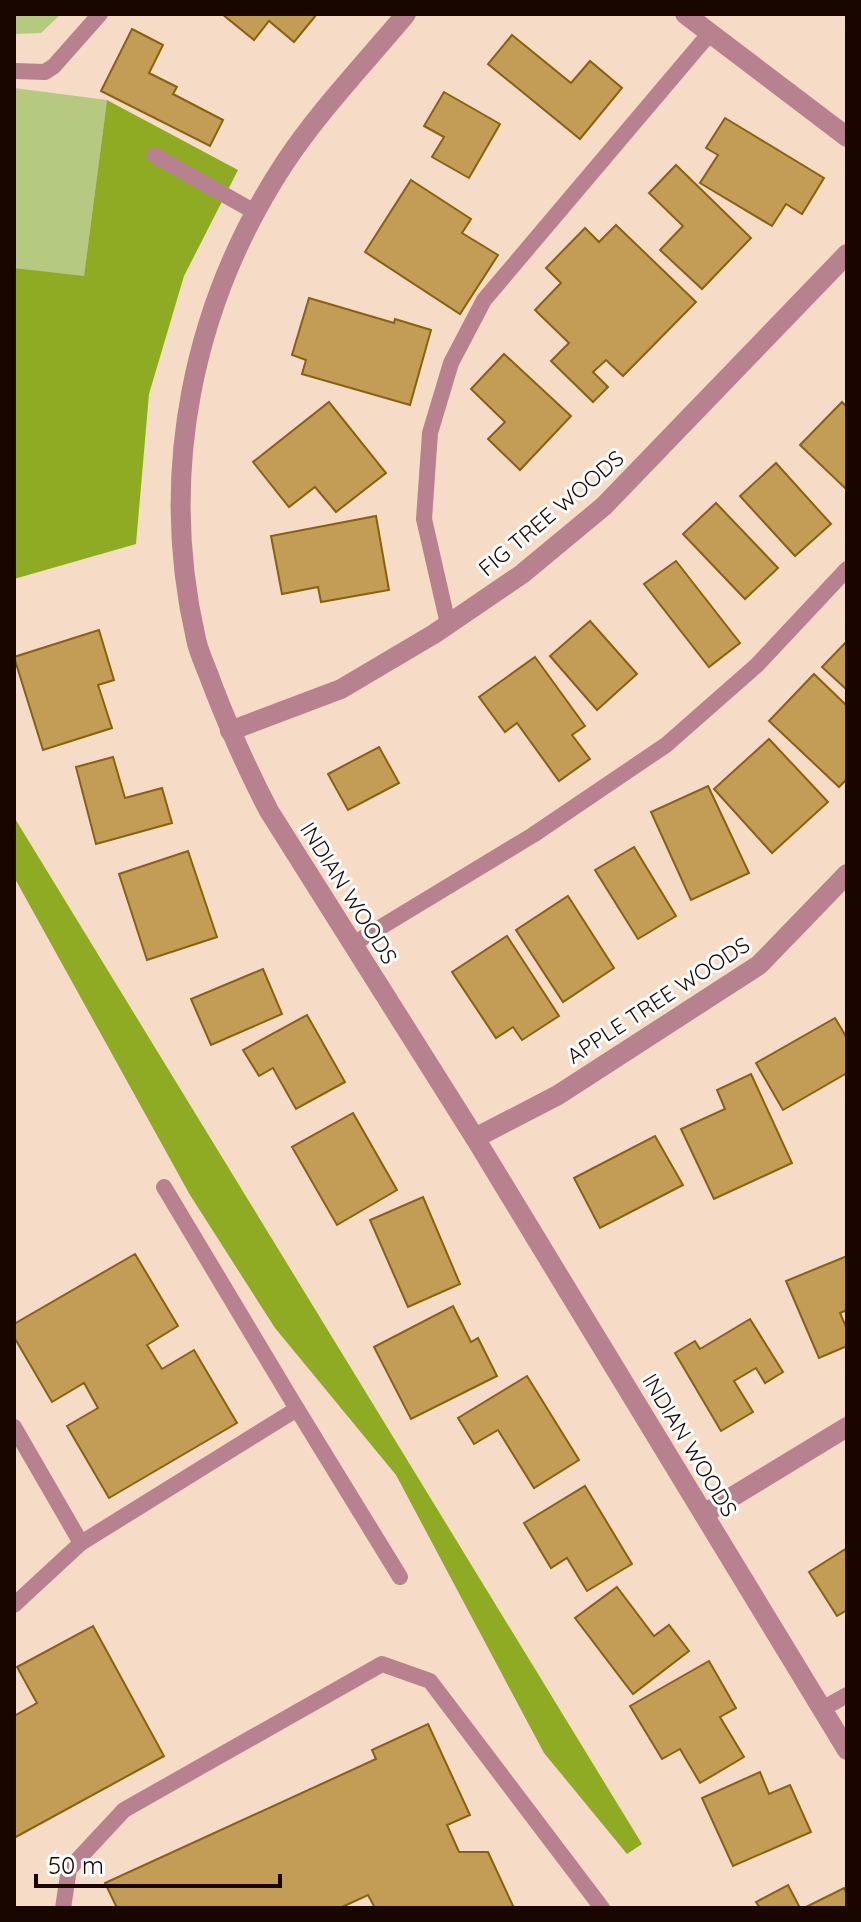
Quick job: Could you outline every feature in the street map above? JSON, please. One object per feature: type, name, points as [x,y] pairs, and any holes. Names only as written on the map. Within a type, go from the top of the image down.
[{"type":"street","name":"INDIAN WOODS","points":[[406,14],[285,162],[225,272],[204,331],[190,392],[181,454],[180,517],[185,580],[196,642],[230,731],[269,811],[475,1138],[847,1750]]},
{"type":"street","points":[[685,14],[847,137]]},
{"type":"street","name":"FIG TREE WOODS","points":[[230,731],[341,689],[448,624],[522,574],[604,506],[847,254]]},
{"type":"street","name":"APPLE TREE WOODS","points":[[475,1138],[558,1095],[759,965],[847,874]]},
{"type":"street","points":[[704,1514],[847,1427]]},
{"type":"lane","points":[[14,71],[45,72],[54,66],[100,14]]},
{"type":"lane","points":[[448,624],[424,519],[430,433],[451,363],[484,300],[710,33]]},
{"type":"lane","points":[[154,155],[255,212]]},
{"type":"lane","points":[[353,944],[533,835],[666,745],[757,665],[847,569]]},
{"type":"lane","points":[[164,1187],[400,1577]]},
{"type":"lane","points":[[14,1605],[81,1543],[297,1409]]},
{"type":"lane","points":[[14,1427],[81,1543]]},
{"type":"lane","points":[[63,1908],[69,1869],[124,1810],[382,1664],[430,1681],[602,1908]]},
{"type":"lane","points":[[822,1709],[847,1695]]},
{"type":"green space","points":[[14,14],[61,14],[41,33],[14,34]]},
{"type":"green space","points":[[14,88],[107,100],[84,277],[14,268]]},
{"type":"green space","points":[[107,100],[238,170],[184,276],[149,394],[136,544],[14,579],[14,268],[84,276]]},
{"type":"green space","points":[[14,817],[642,1844],[627,1854],[544,1753],[396,1475],[275,1328],[190,1195],[14,877]]},
{"type":"building","points":[[222,14],[317,14],[294,42],[269,21],[254,40]]},
{"type":"building","points":[[132,29],[163,45],[149,73],[177,87],[173,94],[223,120],[210,146],[101,91]]},
{"type":"building","points":[[512,35],[571,83],[590,61],[622,88],[580,139],[488,64]]},
{"type":"building","points":[[444,92],[500,124],[469,178],[432,157],[444,137],[424,126]]},
{"type":"building","points":[[725,118],[824,178],[802,214],[786,204],[772,226],[700,183],[718,155],[706,148]]},
{"type":"building","points":[[676,165],[751,238],[702,289],[660,250],[683,226],[649,193]]},
{"type":"building","points":[[411,180],[471,219],[462,233],[498,255],[460,314],[365,252]]},
{"type":"building","points":[[616,225],[696,302],[623,376],[606,360],[593,372],[608,387],[593,402],[551,361],[569,343],[535,310],[561,283],[546,268],[585,228],[599,242]]},
{"type":"building","points":[[309,298],[394,323],[395,319],[431,330],[410,405],[302,374],[306,360],[292,355]]},
{"type":"building","points":[[504,354],[571,416],[520,470],[488,439],[505,422],[471,389]]},
{"type":"building","points":[[329,402],[386,473],[336,512],[315,487],[289,507],[253,462]]},
{"type":"building","points":[[842,402],[847,407],[847,490],[800,445]]},
{"type":"building","points":[[776,463],[831,524],[795,556],[740,496]]},
{"type":"building","points":[[716,503],[778,568],[745,599],[683,534]]},
{"type":"building","points":[[376,516],[389,590],[321,602],[318,587],[282,594],[271,536]]},
{"type":"building","points":[[676,561],[740,643],[709,667],[644,584]]},
{"type":"building","points":[[590,621],[637,674],[597,710],[550,656]]},
{"type":"building","points":[[99,630],[114,680],[98,685],[112,728],[43,750],[14,657]]},
{"type":"building","points":[[847,641],[847,690],[822,667]]},
{"type":"building","points":[[535,657],[585,726],[572,735],[590,759],[559,781],[517,723],[505,732],[479,697]]},
{"type":"building","points":[[814,674],[847,706],[847,779],[839,787],[769,721]]},
{"type":"building","points":[[769,739],[828,802],[772,853],[714,789]]},
{"type":"building","points":[[379,747],[399,783],[348,810],[328,774]]},
{"type":"building","points":[[113,757],[125,798],[162,788],[172,823],[96,844],[76,767]]},
{"type":"building","points":[[708,786],[749,873],[691,900],[651,812]]},
{"type":"building","points":[[634,847],[676,916],[638,939],[595,870]]},
{"type":"building","points":[[188,851],[217,937],[147,960],[119,874]]},
{"type":"building","points":[[568,896],[614,968],[563,1002],[516,930]]},
{"type":"building","points":[[507,936],[559,1016],[522,1040],[513,1027],[496,1038],[452,972]]},
{"type":"building","points":[[263,969],[282,1014],[211,1045],[191,999]]},
{"type":"building","points":[[307,1015],[345,1082],[296,1109],[273,1068],[259,1076],[243,1050]]},
{"type":"building","points":[[835,1018],[847,1038],[847,1073],[783,1110],[756,1063]]},
{"type":"building","points":[[751,1074],[792,1163],[714,1199],[681,1129],[725,1109],[717,1090]]},
{"type":"building","points":[[353,1113],[397,1190],[337,1225],[292,1147]]},
{"type":"building","points":[[655,1136],[683,1185],[600,1228],[574,1178]]},
{"type":"building","points":[[423,1197],[460,1284],[408,1307],[370,1220]]},
{"type":"building","points":[[135,1254],[178,1326],[147,1345],[162,1369],[194,1350],[237,1423],[109,1498],[67,1426],[98,1408],[84,1383],[52,1402],[14,1337],[14,1324]]},
{"type":"building","points":[[847,1256],[847,1310],[840,1313],[847,1329],[847,1346],[819,1358],[786,1281]]},
{"type":"building","points":[[453,1306],[471,1342],[478,1338],[497,1376],[411,1419],[374,1347]]},
{"type":"building","points":[[750,1319],[783,1372],[765,1383],[756,1368],[734,1381],[753,1412],[721,1431],[675,1353],[695,1341],[700,1349]]},
{"type":"building","points":[[527,1376],[579,1460],[534,1488],[498,1430],[474,1444],[458,1418]]},
{"type":"building","points":[[585,1486],[632,1564],[587,1591],[567,1558],[551,1568],[524,1523]]},
{"type":"building","points":[[847,1548],[847,1610],[837,1616],[809,1572]]},
{"type":"building","points":[[617,1587],[654,1636],[669,1625],[689,1651],[633,1694],[575,1618]]},
{"type":"building","points":[[93,1626],[164,1756],[14,1838],[14,1716],[37,1703],[17,1667]]},
{"type":"building","points":[[709,1661],[736,1708],[720,1717],[744,1757],[700,1783],[680,1749],[662,1759],[630,1706]]},
{"type":"building","points":[[428,1724],[470,1815],[447,1825],[459,1852],[488,1852],[514,1908],[375,1908],[368,1895],[340,1908],[117,1908],[105,1883],[376,1759],[372,1750]]},
{"type":"building","points":[[760,1772],[769,1794],[790,1785],[811,1832],[733,1866],[702,1798]]},
{"type":"building","points":[[788,1885],[800,1908],[760,1908],[756,1902]]},
{"type":"building","points":[[844,1888],[847,1908],[804,1908]]}]
